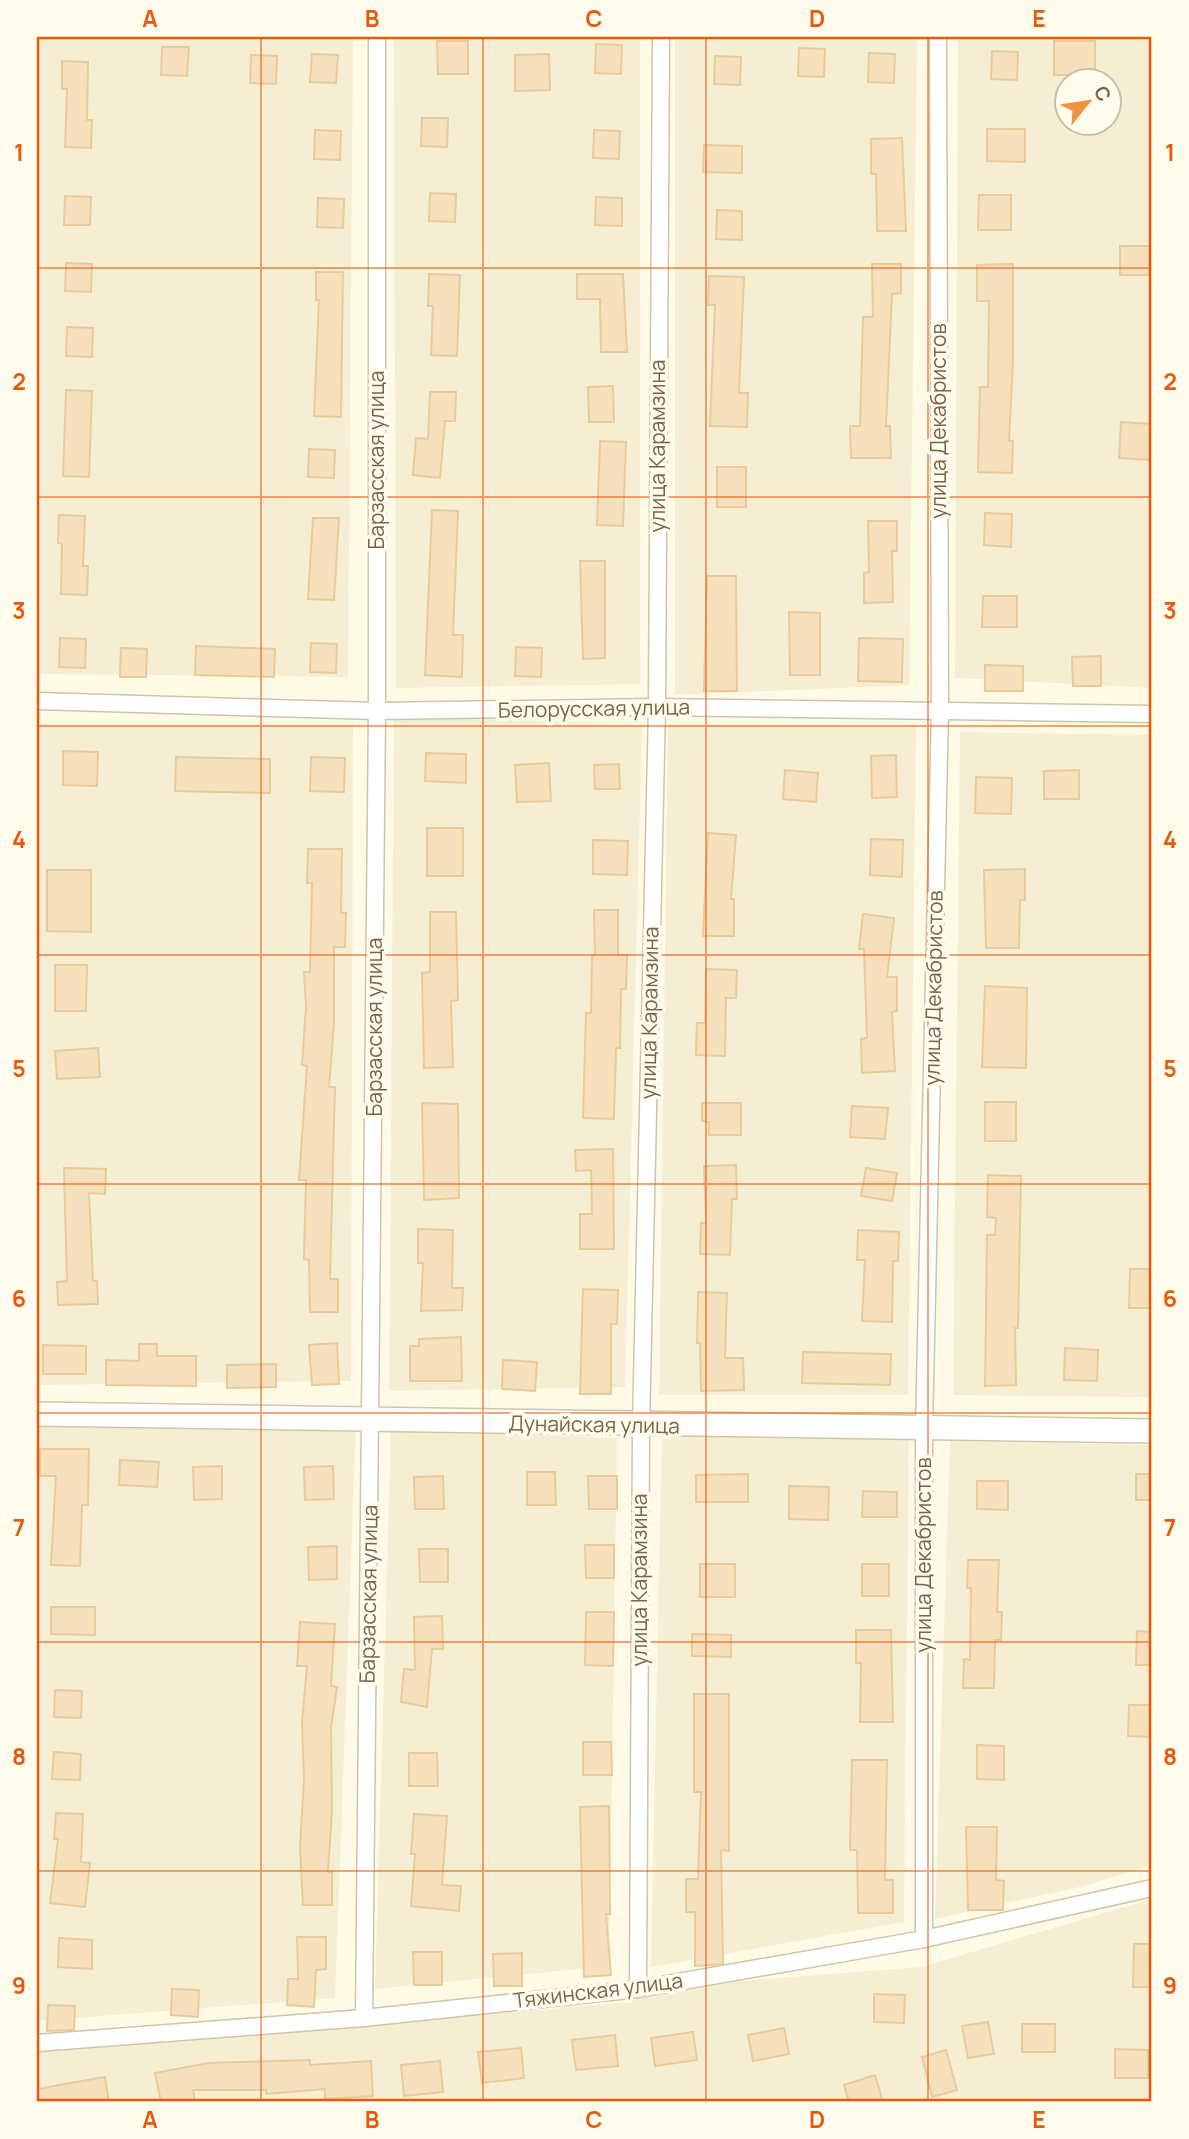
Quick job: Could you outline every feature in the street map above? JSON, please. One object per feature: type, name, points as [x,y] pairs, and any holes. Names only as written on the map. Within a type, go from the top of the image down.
[{"type":"street","name":"Барзасская улица","points":[[364,2018],[377,711],[377,37]]},
{"type":"street","name":"улица Карамзина","points":[[638,1989],[641,1426],[657,707],[661,37]]},
{"type":"street","name":"улица Декабристов","points":[[924,1939],[924,1429],[940,709],[938,37]]},
{"type":"street","name":"Белорусская улица","points":[[37,701],[377,711],[657,707],[1152,714]]},
{"type":"street","name":"Дунайская улица","points":[[37,1414],[372,1422],[1152,1431]]},
{"type":"street","name":"Тяжинская улица","points":[[37,2043],[364,2018],[638,1989],[924,1939],[1152,1888]]},
{"type":"shaded area","points":[[37,37],[353,37],[348,677],[37,674]]},
{"type":"shaded area","points":[[394,37],[640,37],[640,684],[396,688]]},
{"type":"shaded area","points":[[675,37],[917,37],[909,685],[675,695]]},
{"type":"shaded area","points":[[958,37],[1152,37],[1152,688],[955,678]]},
{"type":"shaded area","points":[[394,715],[642,725],[625,1387],[389,1391]]},
{"type":"shaded area","points":[[37,724],[353,724],[351,1381],[37,1385]]},
{"type":"shaded area","points":[[668,724],[916,726],[908,1395],[659,1395]]},
{"type":"shaded area","points":[[960,732],[1152,735],[1152,1397],[953,1395]]},
{"type":"shaded area","points":[[37,1414],[356,1424],[335,1998],[37,2021]]},
{"type":"shaded area","points":[[391,1429],[617,1438],[609,1966],[375,1989]]},
{"type":"shaded area","points":[[662,1429],[909,1429],[904,1922],[651,1967]]},
{"type":"shaded area","points":[[950,1441],[1152,1445],[1152,1865],[1084,1886],[935,1919]]},
{"type":"shaded area","points":[[1152,1899],[1152,2102],[37,2102],[37,2052],[632,2002],[638,1989],[921,1967]]},
{"type":"building","points":[[437,41],[468,41],[468,74],[438,74]]},
{"type":"building","points":[[1054,41],[1095,41],[1095,66],[1054,66]]},
{"type":"building","points":[[596,44],[622,45],[621,74],[595,73]]},
{"type":"building","points":[[162,47],[189,47],[187,76],[161,75]]},
{"type":"building","points":[[799,48],[825,49],[824,77],[798,76]]},
{"type":"building","points":[[992,51],[1018,52],[1017,80],[991,79]]},
{"type":"building","points":[[869,53],[895,54],[894,83],[868,82]]},
{"type":"building","points":[[312,54],[338,55],[336,83],[310,82]]},
{"type":"building","points":[[549,54],[550,90],[515,91],[515,55]]},
{"type":"building","points":[[251,55],[277,56],[276,84],[250,83]]},
{"type":"building","points":[[715,56],[741,57],[740,85],[714,84]]},
{"type":"building","points":[[62,61],[88,62],[87,120],[92,120],[91,148],[65,147],[67,89],[62,89]]},
{"type":"building","points":[[422,118],[448,118],[447,147],[421,146]]},
{"type":"building","points":[[987,129],[1025,129],[1025,162],[987,161]]},
{"type":"building","points":[[315,130],[341,131],[340,160],[314,159]]},
{"type":"building","points":[[594,130],[620,131],[619,159],[593,158]]},
{"type":"building","points":[[902,138],[906,231],[877,231],[876,174],[871,174],[871,139]]},
{"type":"building","points":[[704,145],[742,146],[742,173],[703,172]]},
{"type":"building","points":[[430,193],[456,194],[455,222],[429,221]]},
{"type":"building","points":[[979,195],[1011,195],[1011,230],[978,230]]},
{"type":"building","points":[[65,196],[91,197],[90,225],[64,225]]},
{"type":"building","points":[[596,197],[622,198],[622,226],[595,225]]},
{"type":"building","points":[[318,198],[344,199],[343,228],[317,227]]},
{"type":"building","points":[[717,210],[742,211],[742,240],[716,239]]},
{"type":"building","points":[[1120,246],[1152,246],[1152,275],[1120,275]]},
{"type":"building","points":[[66,263],[92,264],[91,292],[65,291]]},
{"type":"building","points":[[872,264],[901,264],[901,293],[892,294],[886,426],[890,426],[891,458],[851,458],[850,426],[860,426],[863,317],[873,317]]},
{"type":"building","points":[[1013,264],[1013,361],[1009,441],[1013,441],[1012,473],[978,472],[980,387],[988,387],[989,301],[977,301],[977,265]]},
{"type":"building","points":[[316,272],[343,272],[341,417],[314,416],[319,300],[316,300]]},
{"type":"building","points":[[429,274],[460,275],[457,356],[431,355],[433,306],[428,306]]},
{"type":"building","points":[[577,274],[623,274],[627,352],[601,352],[600,299],[577,299]]},
{"type":"building","points":[[709,276],[744,277],[739,393],[748,393],[747,427],[710,426],[715,305],[708,305]]},
{"type":"building","points":[[67,327],[93,328],[92,357],[66,356]]},
{"type":"building","points":[[613,386],[614,422],[589,422],[588,387]]},
{"type":"building","points":[[66,390],[92,391],[89,477],[63,476]]},
{"type":"building","points":[[430,392],[456,392],[455,421],[445,421],[440,478],[413,475],[416,438],[428,439]]},
{"type":"building","points":[[1121,422],[1152,424],[1152,460],[1119,458]]},
{"type":"building","points":[[600,441],[626,442],[623,526],[597,525]]},
{"type":"building","points":[[309,449],[335,450],[334,478],[308,477]]},
{"type":"building","points":[[717,467],[746,467],[746,507],[717,507]]},
{"type":"building","points":[[432,510],[458,511],[453,635],[463,635],[462,677],[425,675]]},
{"type":"building","points":[[985,513],[1012,514],[1011,547],[984,545]]},
{"type":"building","points":[[59,515],[85,516],[83,566],[88,566],[87,595],[61,594],[62,544],[58,543]]},
{"type":"building","points":[[313,518],[339,518],[334,600],[308,599]]},
{"type":"building","points":[[868,521],[897,521],[897,551],[892,551],[893,602],[864,603],[864,573],[869,572]]},
{"type":"building","points":[[580,561],[605,561],[605,658],[583,659]]},
{"type":"building","points":[[707,576],[736,576],[737,691],[704,691]]},
{"type":"building","points":[[983,596],[1017,596],[1017,627],[982,627]]},
{"type":"building","points":[[789,612],[820,613],[820,675],[790,675]]},
{"type":"building","points":[[60,638],[86,639],[85,668],[59,667]]},
{"type":"building","points":[[859,638],[903,639],[902,682],[858,681]]},
{"type":"building","points":[[311,643],[337,644],[336,673],[310,672]]},
{"type":"building","points":[[196,646],[275,649],[274,677],[195,675]]},
{"type":"building","points":[[516,647],[542,648],[541,677],[515,676]]},
{"type":"building","points":[[121,648],[147,649],[146,677],[120,677]]},
{"type":"building","points":[[1101,656],[1101,686],[1073,686],[1072,657]]},
{"type":"building","points":[[985,665],[1023,666],[1023,691],[985,691]]},
{"type":"building","points":[[63,751],[98,752],[97,786],[63,785]]},
{"type":"building","points":[[426,753],[466,754],[466,783],[425,781]]},
{"type":"building","points":[[896,755],[897,797],[872,798],[871,756]]},
{"type":"building","points":[[176,757],[270,759],[270,793],[175,791]]},
{"type":"building","points":[[311,757],[345,758],[344,792],[310,791]]},
{"type":"building","points":[[549,763],[551,801],[517,802],[515,765]]},
{"type":"building","points":[[619,764],[620,789],[595,789],[594,765]]},
{"type":"building","points":[[785,770],[818,773],[816,802],[783,799]]},
{"type":"building","points":[[1079,770],[1079,799],[1044,799],[1044,771]]},
{"type":"building","points":[[976,777],[1012,778],[1011,814],[975,813]]},
{"type":"building","points":[[427,828],[463,828],[463,876],[427,876]]},
{"type":"building","points":[[708,833],[736,835],[731,899],[734,899],[734,936],[703,936]]},
{"type":"building","points":[[871,839],[903,840],[902,877],[870,875]]},
{"type":"building","points":[[593,840],[628,841],[627,875],[593,874]]},
{"type":"building","points":[[308,849],[342,849],[341,913],[346,913],[345,947],[334,947],[334,1023],[329,1087],[335,1087],[330,1279],[338,1279],[338,1312],[310,1312],[309,1260],[304,1259],[306,1180],[299,1180],[307,1066],[302,1065],[306,1007],[304,972],[310,972],[312,883],[307,883]]},
{"type":"building","points":[[1025,869],[1025,900],[1020,900],[1019,948],[986,948],[984,870]]},
{"type":"building","points":[[47,870],[91,870],[91,932],[47,931]]},
{"type":"building","points":[[594,910],[618,910],[618,955],[627,955],[626,989],[621,989],[620,1048],[616,1048],[614,1119],[583,1118],[586,1013],[591,1013],[592,955],[595,955]]},
{"type":"building","points":[[430,912],[456,912],[458,1000],[451,1001],[453,1067],[424,1068],[422,973],[430,972]]},
{"type":"building","points":[[863,914],[894,918],[887,977],[897,977],[897,1011],[892,1012],[895,1071],[862,1073],[861,1039],[867,1038],[864,949],[859,949]]},
{"type":"building","points":[[55,965],[87,965],[86,1011],[55,1011]]},
{"type":"building","points":[[706,969],[737,970],[736,998],[726,998],[725,1056],[696,1055],[697,1023],[705,1023]]},
{"type":"building","points":[[985,986],[1027,988],[1026,1068],[982,1067]]},
{"type":"building","points":[[98,1048],[100,1077],[57,1079],[55,1051]]},
{"type":"building","points":[[985,1102],[1016,1102],[1016,1141],[985,1141]]},
{"type":"building","points":[[422,1103],[458,1104],[459,1198],[424,1200]]},
{"type":"building","points":[[702,1103],[741,1103],[741,1135],[709,1135],[709,1122],[702,1121]]},
{"type":"building","points":[[852,1106],[888,1108],[885,1139],[850,1137]]},
{"type":"building","points":[[613,1149],[614,1249],[580,1249],[580,1214],[592,1214],[591,1170],[576,1171],[575,1150]]},
{"type":"building","points":[[736,1165],[737,1199],[732,1199],[730,1255],[700,1254],[701,1223],[706,1223],[704,1166]]},
{"type":"building","points":[[64,1168],[106,1169],[105,1194],[89,1193],[93,1281],[97,1281],[98,1304],[58,1305],[57,1282],[67,1281]]},
{"type":"building","points":[[866,1168],[897,1173],[892,1201],[861,1196]]},
{"type":"building","points":[[988,1175],[1021,1176],[1018,1328],[1015,1328],[1016,1385],[985,1386],[987,1235],[995,1235],[996,1218],[987,1217]]},
{"type":"building","points":[[418,1229],[453,1230],[452,1288],[463,1288],[462,1310],[421,1311],[423,1263],[418,1263]]},
{"type":"building","points":[[858,1230],[899,1232],[898,1261],[893,1261],[892,1322],[862,1321],[865,1260],[857,1260]]},
{"type":"building","points":[[1130,1269],[1152,1269],[1152,1308],[1129,1308]]},
{"type":"building","points":[[583,1289],[618,1290],[617,1324],[611,1324],[611,1394],[580,1394]]},
{"type":"building","points":[[698,1292],[727,1293],[725,1358],[743,1358],[744,1390],[701,1391],[700,1343],[697,1343]]},
{"type":"building","points":[[461,1337],[462,1381],[410,1381],[410,1346],[419,1346],[419,1339]]},
{"type":"building","points":[[337,1343],[339,1384],[312,1385],[309,1345]]},
{"type":"building","points":[[139,1344],[157,1344],[157,1356],[196,1356],[196,1386],[106,1385],[106,1360],[139,1361]]},
{"type":"building","points":[[43,1345],[86,1346],[86,1374],[43,1374]]},
{"type":"building","points":[[1065,1348],[1098,1350],[1097,1381],[1064,1380]]},
{"type":"building","points":[[803,1352],[891,1354],[890,1385],[802,1383]]},
{"type":"building","points":[[503,1360],[537,1362],[535,1391],[502,1389]]},
{"type":"building","points":[[276,1364],[276,1387],[227,1388],[227,1365]]},
{"type":"building","points":[[40,1449],[89,1449],[88,1505],[82,1505],[80,1566],[51,1565],[56,1476],[40,1476]]},
{"type":"building","points":[[120,1460],[159,1462],[157,1487],[119,1485]]},
{"type":"building","points":[[222,1466],[222,1499],[194,1500],[193,1467]]},
{"type":"building","points":[[333,1466],[334,1499],[305,1500],[304,1467]]},
{"type":"building","points":[[527,1472],[555,1472],[556,1505],[527,1505]]},
{"type":"building","points":[[748,1474],[748,1502],[696,1502],[696,1475]]},
{"type":"building","points":[[1136,1474],[1152,1474],[1152,1500],[1136,1500]]},
{"type":"building","points":[[443,1476],[444,1509],[415,1509],[414,1477]]},
{"type":"building","points":[[588,1476],[617,1476],[617,1509],[589,1509]]},
{"type":"building","points":[[977,1481],[1008,1481],[1008,1510],[977,1509]]},
{"type":"building","points":[[789,1486],[829,1487],[828,1520],[789,1519]]},
{"type":"building","points":[[863,1491],[897,1492],[897,1517],[862,1517]]},
{"type":"building","points":[[585,1545],[614,1545],[614,1578],[586,1578]]},
{"type":"building","points":[[337,1546],[337,1579],[309,1580],[308,1547]]},
{"type":"building","points":[[419,1549],[448,1549],[448,1582],[420,1582]]},
{"type":"building","points":[[968,1560],[999,1560],[997,1612],[1002,1612],[1001,1640],[995,1640],[994,1688],[963,1688],[964,1659],[970,1660],[971,1588],[967,1588]]},
{"type":"building","points":[[700,1564],[735,1564],[735,1597],[700,1597]]},
{"type":"building","points":[[862,1564],[889,1564],[889,1596],[862,1596]]},
{"type":"building","points":[[51,1607],[95,1607],[95,1635],[51,1634]]},
{"type":"building","points":[[586,1612],[614,1612],[613,1666],[585,1665]]},
{"type":"building","points":[[442,1616],[443,1649],[432,1649],[427,1707],[401,1702],[404,1669],[415,1670],[414,1617]]},
{"type":"building","points":[[300,1622],[335,1624],[331,1686],[337,1687],[331,1728],[332,1810],[328,1872],[332,1872],[332,1905],[303,1905],[300,1847],[304,1779],[302,1722],[307,1666],[297,1666]]},
{"type":"building","points":[[856,1630],[891,1630],[893,1722],[860,1722],[861,1663],[856,1663]]},
{"type":"building","points":[[1137,1631],[1152,1632],[1152,1665],[1136,1665]]},
{"type":"building","points":[[692,1634],[731,1635],[731,1657],[692,1656]]},
{"type":"building","points":[[55,1690],[82,1691],[81,1718],[54,1717]]},
{"type":"building","points":[[694,1694],[729,1694],[729,1851],[721,1850],[723,1964],[695,1966],[695,1912],[686,1912],[686,1879],[698,1879],[701,1792],[694,1792]]},
{"type":"building","points":[[1129,1705],[1152,1705],[1152,1737],[1128,1736]]},
{"type":"building","points":[[583,1742],[611,1742],[612,1775],[583,1775]]},
{"type":"building","points":[[977,1745],[1004,1746],[1004,1780],[977,1779]]},
{"type":"building","points":[[54,1752],[81,1754],[80,1780],[52,1779]]},
{"type":"building","points":[[409,1753],[437,1753],[438,1786],[409,1786]]},
{"type":"building","points":[[852,1760],[887,1760],[885,1880],[893,1880],[893,1913],[858,1913],[857,1850],[850,1850]]},
{"type":"building","points":[[609,1806],[610,1914],[606,1914],[611,1975],[584,1977],[580,1807]]},
{"type":"building","points":[[56,1813],[83,1814],[81,1862],[90,1863],[85,1907],[50,1903],[58,1839],[54,1839]]},
{"type":"building","points":[[414,1814],[447,1816],[442,1885],[461,1886],[459,1911],[411,1906],[415,1854],[411,1854]]},
{"type":"building","points":[[966,1827],[997,1827],[996,1880],[1004,1881],[1003,1910],[968,1910]]},
{"type":"building","points":[[297,1937],[326,1937],[326,1969],[316,1970],[314,2007],[287,2005],[288,1979],[298,1979]]},
{"type":"building","points":[[59,1938],[92,1940],[92,1969],[58,1967]]},
{"type":"building","points":[[1134,1944],[1152,1944],[1152,1987],[1133,1987]]},
{"type":"building","points":[[413,1952],[442,1952],[442,1985],[414,1985]]},
{"type":"building","points":[[522,1953],[522,1986],[494,1986],[493,1954]]},
{"type":"building","points":[[172,1989],[199,1990],[198,2017],[171,2015]]},
{"type":"building","points":[[874,1994],[905,1995],[904,2023],[874,2022]]},
{"type":"building","points":[[48,2005],[75,2006],[74,2030],[47,2031]]},
{"type":"building","points":[[988,2022],[994,2054],[968,2058],[962,2026]]},
{"type":"building","points":[[1022,2024],[1055,2024],[1055,2052],[1022,2052]]},
{"type":"building","points":[[784,2028],[789,2054],[753,2061],[748,2035]]},
{"type":"building","points":[[693,2032],[697,2060],[655,2066],[651,2038]]},
{"type":"building","points":[[615,2035],[618,2066],[576,2070],[572,2040]]},
{"type":"building","points":[[521,2048],[524,2078],[482,2083],[478,2052]]},
{"type":"building","points":[[1115,2049],[1148,2050],[1148,2078],[1115,2078]]},
{"type":"building","points":[[946,2050],[957,2090],[932,2097],[922,2057]]},
{"type":"building","points":[[310,2060],[310,2065],[371,2061],[373,2096],[325,2099],[325,2089],[266,2094],[266,2090],[193,2090],[195,2101],[161,2102],[155,2073],[208,2063]]},
{"type":"building","points":[[440,2061],[443,2092],[404,2096],[401,2065]]},
{"type":"building","points":[[875,2075],[883,2102],[849,2102],[844,2085]]},
{"type":"building","points":[[105,2077],[109,2102],[37,2102],[37,2089]]}]
